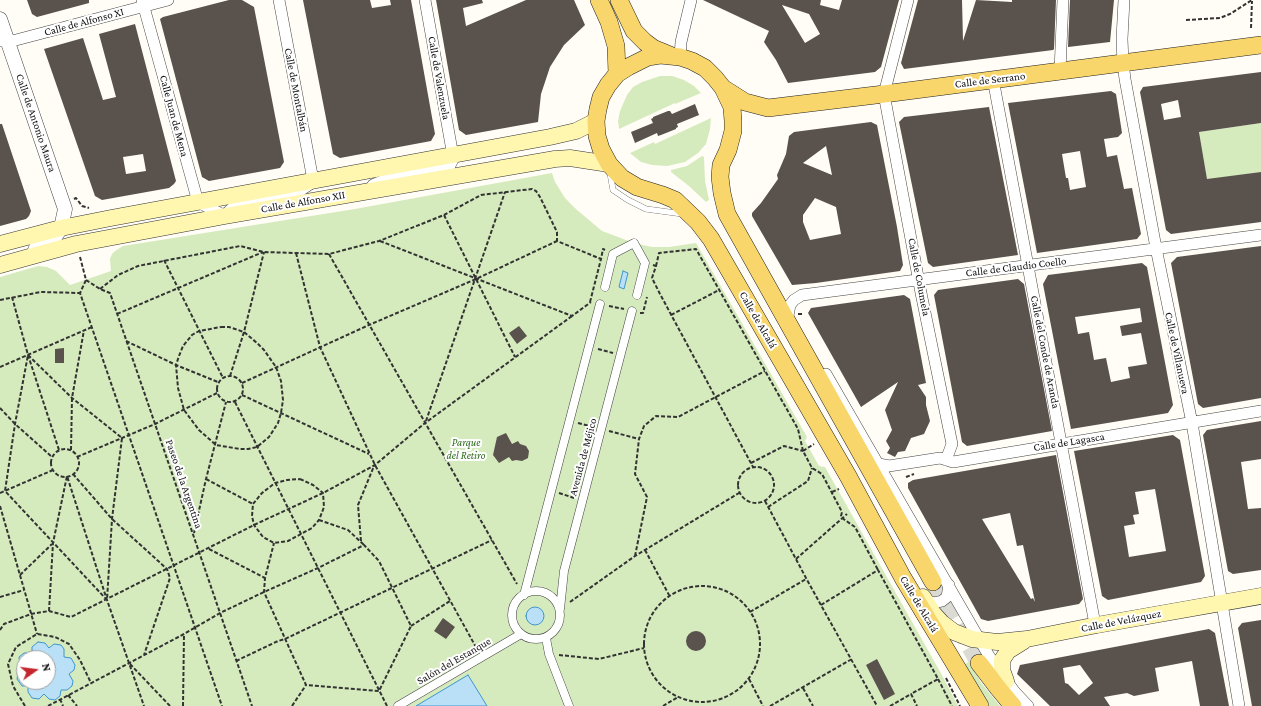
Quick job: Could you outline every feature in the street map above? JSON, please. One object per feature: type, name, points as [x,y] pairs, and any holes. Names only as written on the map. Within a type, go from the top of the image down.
[{"type":"main road","points":[[599,0],[609,22],[616,46],[617,74],[648,57],[676,56]]},
{"type":"main road","points":[[619,0],[628,21],[644,42],[653,48],[692,61],[706,68],[723,88],[732,107],[733,121],[733,131],[728,150],[721,165],[720,177],[727,214],[791,327],[941,583]]},
{"type":"main road","name":"Calle de Serrano","points":[[723,88],[745,102],[768,108],[1261,45]]},
{"type":"main road","name":"Calle de Alcalá","points":[[617,74],[608,85],[601,98],[596,121],[597,136],[609,164],[622,178],[637,187],[675,200],[692,215],[711,239],[838,459],[903,578],[976,705]]},
{"type":"main road","name":"Calle de Alfonso XII","points":[[0,244],[61,228],[313,180],[453,156],[576,131],[596,121]]},
{"type":"main road","name":"Calle de Alfonso XII","points":[[0,265],[76,244],[225,216],[555,159],[570,158],[609,164]]},
{"type":"main road","name":"Calle de Alcalá","points":[[838,459],[846,466],[857,481],[933,613],[948,628],[961,636],[981,641]]},
{"type":"main road","name":"Calle de Velázquez","points":[[981,641],[997,642],[1027,640],[1097,625],[1261,596]]},
{"type":"main road","points":[[1006,681],[1002,670],[1002,660],[1008,651],[1027,640]]},
{"type":"main road","points":[[979,663],[1013,706]]},
{"type":"street","name":"Calle de Alfonso XI","points":[[4,41],[16,40],[143,3],[168,0]]},
{"type":"street","name":"Calle de Montalbán","points":[[279,0],[313,180]]},
{"type":"street","name":"Calle de Valenzuela","points":[[425,0],[453,156]]},
{"type":"street","points":[[676,56],[691,0]]},
{"type":"street","points":[[884,94],[908,0]]},
{"type":"street","points":[[1060,71],[1063,0]]},
{"type":"street","name":"Calle de Villanueva","points":[[1124,0],[1123,63],[1156,248],[1192,422],[1238,706]]},
{"type":"street","name":"Calle Juan de Mena","points":[[143,3],[198,202]]},
{"type":"street","name":"Calle de Antonio Maura","points":[[0,19],[4,41],[65,209],[61,228]]},
{"type":"street","name":"Calle del Conde de Aranda","points":[[993,79],[1094,619],[1097,625]]},
{"type":"street","name":"Calle de Columela","points":[[884,94],[952,444],[946,460]]},
{"type":"street","points":[[367,191],[375,185],[391,179],[447,168],[453,156]]},
{"type":"street","points":[[198,202],[225,216],[235,208],[250,203],[291,195],[313,180]]},
{"type":"street","points":[[33,256],[37,245],[51,241],[61,228]]},
{"type":"street","name":"Calle de Claudio Coello","points":[[791,327],[790,305],[794,300],[802,296],[1261,234]]},
{"type":"street","points":[[604,287],[614,254],[634,243],[645,263],[637,295]]},
{"type":"street","name":"Avenida de Méjico","points":[[524,595],[600,304]]},
{"type":"street","name":"Avenida de Méjico","points":[[560,609],[564,571],[632,311]]},
{"type":"street","points":[[791,327],[808,344],[879,464],[941,583],[981,641],[994,665],[1028,706]]},
{"type":"street","name":"Calle de Lagasca","points":[[879,464],[889,466],[940,458],[953,462],[1261,411]]},
{"type":"street","name":"Calle de Alcalá","points":[[924,598],[934,603],[942,601],[948,597],[941,583]]},
{"type":"street","points":[[532,592],[544,592],[554,599],[560,609],[559,623],[552,634],[546,638],[533,639],[521,634],[514,626],[512,615],[515,605],[517,600],[524,595],[532,592]]},
{"type":"street","name":"Salón del Estanque","points":[[398,706],[521,634]]},
{"type":"street","points":[[546,638],[550,654],[569,706]]},
{"type":"lane","points":[[609,164],[613,190],[628,200],[646,209],[692,215]]},
{"type":"path","points":[[1186,20],[1220,18],[1230,14],[1252,0]]},
{"type":"path","points":[[1251,28],[1252,0]]},
{"type":"path","points":[[100,289],[128,269],[164,260],[240,246],[264,252],[329,254],[379,241],[444,215],[481,195],[532,188],[536,191],[557,232],[557,241]]},
{"type":"path","points":[[425,423],[505,192]]},
{"type":"path","points":[[444,215],[514,357]]},
{"type":"path","points":[[379,241],[572,316]]},
{"type":"path","points":[[242,383],[369,325],[476,279],[557,241],[601,259]]},
{"type":"path","points":[[0,630],[4,624],[31,614],[50,611],[71,617],[209,549],[254,525],[323,493],[375,465],[425,423],[590,302],[603,249],[614,254]]},
{"type":"path","points":[[752,467],[652,278],[659,253],[696,249],[798,429],[803,451],[812,468],[822,474],[842,512],[841,516],[854,527],[952,706]]},
{"type":"path","points":[[117,314],[264,252]]},
{"type":"path","points":[[230,376],[244,332],[264,252]]},
{"type":"path","points":[[296,253],[320,347],[375,465],[481,657]]},
{"type":"path","points":[[329,254],[524,595]]},
{"type":"path","points":[[80,256],[86,280],[80,293],[222,706]]},
{"type":"path","points":[[164,260],[223,378]]},
{"type":"path","points":[[645,263],[656,266]]},
{"type":"path","name":"Paseo de la Argentina","points":[[86,280],[100,289],[110,293],[252,706]]},
{"type":"path","points":[[671,315],[719,290]]},
{"type":"path","points":[[0,300],[41,292],[80,293]]},
{"type":"path","points":[[12,297],[28,355],[59,450]]},
{"type":"path","points":[[590,302],[632,311]]},
{"type":"path","points":[[0,367],[92,327]]},
{"type":"path","points":[[229,327],[244,332],[264,350],[276,367],[283,400],[281,413],[274,431],[257,447],[240,449],[216,445],[198,430],[184,410],[178,388],[176,365],[183,346],[192,335],[199,331],[229,327]]},
{"type":"path","points":[[71,450],[72,398],[84,330]]},
{"type":"path","points":[[126,341],[176,365],[218,382]]},
{"type":"path","points":[[589,347],[621,355]]},
{"type":"path","points":[[28,355],[72,398],[122,438]]},
{"type":"path","points":[[5,491],[14,424],[28,355]]},
{"type":"path","points":[[635,556],[647,497],[635,474],[639,438],[644,426],[656,416],[678,417],[715,396],[765,371]]},
{"type":"path","points":[[230,376],[235,377],[242,383],[242,395],[235,402],[226,402],[222,400],[217,393],[218,382],[223,378],[230,376]]},
{"type":"path","points":[[78,457],[155,424],[217,393]]},
{"type":"path","points":[[242,395],[370,454]]},
{"type":"path","points":[[193,534],[226,402]]},
{"type":"path","points":[[235,402],[387,706]]},
{"type":"path","points":[[0,408],[14,424],[52,457]]},
{"type":"path","points":[[623,435],[639,438]]},
{"type":"path","points":[[107,600],[112,519],[122,438]]},
{"type":"path","points":[[751,463],[784,446],[803,451],[814,444]]},
{"type":"path","points":[[59,450],[71,450],[78,457],[78,468],[73,474],[67,476],[59,475],[53,470],[52,457],[59,450]]},
{"type":"path","points":[[361,541],[358,505],[375,465]]},
{"type":"path","points":[[752,467],[765,469],[770,473],[773,479],[773,491],[770,497],[761,503],[750,503],[742,498],[739,493],[737,482],[739,476],[742,472],[752,467]]},
{"type":"path","points":[[768,507],[808,481],[812,468]]},
{"type":"path","points":[[0,493],[53,470]]},
{"type":"path","points":[[73,474],[112,519],[167,569],[170,578],[144,655]]},
{"type":"path","points":[[50,611],[53,543],[67,476]]},
{"type":"path","points":[[67,476],[107,600],[144,706]]},
{"type":"path","points":[[206,478],[253,504]]},
{"type":"path","points":[[300,479],[313,485],[323,493],[324,507],[319,520],[312,528],[288,541],[274,543],[263,537],[254,525],[252,516],[253,504],[262,493],[275,483],[300,479]]},
{"type":"path","points":[[832,492],[839,489]]},
{"type":"path","points":[[5,491],[107,600]]},
{"type":"path","points":[[551,491],[583,500]]},
{"type":"path","points":[[560,609],[635,556],[739,493]]},
{"type":"path","points":[[765,501],[877,706]]},
{"type":"path","points":[[0,506],[37,634]]},
{"type":"path","points":[[796,559],[847,514]]},
{"type":"path","points":[[319,520],[348,530],[361,541],[379,561],[411,626]]},
{"type":"path","points":[[236,660],[278,640],[285,639],[492,540]]},
{"type":"path","points":[[20,575],[53,543]]},
{"type":"path","points":[[274,543],[265,578],[264,592],[306,685]]},
{"type":"path","points":[[48,706],[184,634],[220,613],[364,545]]},
{"type":"path","points":[[209,549],[265,578]]},
{"type":"path","points":[[645,550],[669,595]]},
{"type":"path","points":[[821,604],[878,570]]},
{"type":"path","points":[[750,612],[806,578]]},
{"type":"path","points":[[706,586],[727,592],[738,599],[750,612],[756,623],[760,646],[755,668],[749,678],[736,691],[721,699],[708,702],[695,702],[670,693],[657,681],[648,666],[644,648],[644,639],[648,621],[658,606],[669,595],[688,588],[706,586]]},
{"type":"path","points":[[0,597],[24,590]]},
{"type":"path","points":[[379,690],[411,626],[450,601]]},
{"type":"path","points":[[25,706],[13,686],[8,664],[16,647],[37,634],[55,637],[69,644],[80,660],[91,683]]},
{"type":"path","points":[[183,706],[184,634]]},
{"type":"path","points":[[550,654],[599,659],[644,648]]},
{"type":"path","points":[[770,706],[852,660]]},
{"type":"path","points":[[129,663],[170,706]]},
{"type":"path","points":[[749,678],[763,706]]},
{"type":"path","points":[[890,706],[938,678]]},
{"type":"path","points":[[306,685],[379,690]]},
{"type":"path","points":[[292,706],[306,685]]},
{"type":"path","points":[[803,688],[813,706]]},
{"type":"path","points":[[911,694],[917,706]]},
{"type":"path","points":[[68,695],[77,706]]},
{"type":"path","points":[[663,706],[678,697]]},
{"type":"path","points":[[60,700],[63,706]]},
{"type":"path","points":[[140,706],[141,700]]},
{"type":"green space","points":[[660,76],[672,76],[684,80],[694,86],[701,93],[675,103],[619,129],[618,121],[620,111],[627,95],[633,87],[642,82]]},
{"type":"green space","points":[[711,118],[706,144],[698,153],[685,162],[667,166],[652,165],[641,162],[630,153],[654,142],[655,144]]},
{"type":"green space","points":[[1261,123],[1261,172],[1207,180],[1199,132]]},
{"type":"green space","points":[[702,156],[704,157],[705,181],[709,200],[706,202],[671,172],[671,170],[687,166]]},
{"type":"green space","name":"Parque del Retiro","points":[[552,173],[555,182],[565,198],[602,231],[634,243],[652,247],[669,247],[696,243],[807,437],[805,441],[819,466],[825,467],[958,706],[0,706],[0,277],[38,266],[47,267],[56,271],[70,285],[111,271],[110,259],[112,254],[123,246],[355,209]]},
{"type":"green space","points":[[969,662],[982,684],[1000,706],[989,706],[977,689],[965,664]]},
{"type":"water","points":[[623,271],[628,273],[624,289],[619,287]]},
{"type":"water","points":[[535,607],[541,610],[544,616],[541,622],[535,625],[529,622],[526,616],[529,610]]},
{"type":"water","points":[[38,642],[45,643],[49,648],[54,644],[61,645],[64,649],[64,657],[71,658],[75,665],[74,670],[69,674],[73,681],[72,686],[67,690],[61,690],[60,696],[55,700],[49,699],[44,694],[39,699],[32,698],[28,690],[56,690],[56,650],[32,650],[32,647]]},
{"type":"water","points":[[468,675],[487,706],[416,706]]},
{"type":"building","points":[[27,0],[89,0],[89,3],[37,17],[32,14]]},
{"type":"building","points":[[229,0],[242,0],[254,7],[284,162],[280,168],[209,181],[202,177],[160,19]]},
{"type":"building","points":[[303,0],[370,0],[372,8],[391,5],[390,0],[411,0],[435,134],[431,141],[340,158],[333,154]]},
{"type":"building","points":[[436,0],[482,0],[483,3],[463,8],[466,26],[526,0],[574,0],[585,25],[564,45],[550,67],[541,94],[538,122],[466,135],[459,130]]},
{"type":"building","points":[[703,0],[821,0],[820,5],[839,10],[842,0],[899,0],[881,67],[875,72],[788,83],[776,60],[764,42],[769,31]],"holes":[[[782,5],[809,14],[820,34],[805,43]]]},
{"type":"building","points":[[918,0],[962,0],[963,41],[976,0],[1012,2],[1012,0],[1056,0],[1054,49],[904,69],[901,63]]},
{"type":"building","points":[[1070,0],[1114,0],[1110,42],[1068,47]]},
{"type":"building","points":[[135,24],[176,181],[169,188],[102,200],[95,196],[44,49],[83,38],[103,100],[116,97],[99,34]],"holes":[[[143,154],[146,171],[126,174],[123,157]]]},
{"type":"building","points":[[1261,72],[1261,123],[1199,132],[1207,179],[1261,172],[1261,222],[1171,234],[1166,230],[1140,92],[1143,87]],"holes":[[[1178,100],[1181,117],[1164,120],[1161,104]]]},
{"type":"building","points":[[1111,91],[1116,94],[1122,133],[1118,137],[1104,139],[1107,157],[1117,155],[1124,189],[1132,188],[1141,234],[1137,239],[1037,253],[1008,103]],"holes":[[[1080,151],[1086,187],[1070,190],[1068,178],[1066,178],[1062,154]]]},
{"type":"building","points":[[695,104],[699,115],[677,124],[678,127],[676,129],[658,136],[657,133],[635,143],[631,132],[653,123],[651,119],[653,117],[668,111],[672,114]]},
{"type":"building","points":[[989,107],[1018,255],[933,267],[928,263],[899,122],[904,117]]},
{"type":"building","points":[[871,122],[877,125],[903,265],[900,271],[792,285],[752,216],[752,213],[778,179],[777,175],[786,154],[789,136],[794,132]],"holes":[[[826,146],[832,175],[803,163]],[[815,198],[836,207],[841,234],[810,240],[803,222],[803,215]]]},
{"type":"building","points":[[0,124],[2,124],[31,211],[26,219],[0,226]]},
{"type":"building","points":[[1261,246],[1261,398],[1203,408],[1198,404],[1171,263],[1177,257]]},
{"type":"building","points":[[1142,263],[1147,267],[1173,405],[1168,413],[1071,429],[1043,284],[1048,275]],"holes":[[[1140,308],[1142,322],[1120,326],[1122,336],[1141,333],[1147,364],[1128,367],[1130,378],[1111,382],[1106,358],[1094,360],[1089,332],[1078,334],[1075,317]]]},
{"type":"building","points":[[1018,279],[1024,284],[1052,431],[967,446],[962,442],[934,295],[938,290]]},
{"type":"building","points":[[904,295],[910,299],[926,383],[918,385],[926,397],[926,405],[930,421],[924,434],[911,438],[905,451],[898,452],[895,457],[887,453],[890,448],[886,441],[892,430],[885,410],[898,382],[861,407],[808,313],[811,308]]},
{"type":"building","points":[[519,326],[527,336],[517,344],[509,333]]},
{"type":"building","points":[[64,348],[64,363],[55,363],[55,349]]},
{"type":"building","points":[[1261,421],[1261,459],[1241,462],[1248,509],[1261,508],[1261,570],[1233,574],[1228,571],[1203,435],[1207,430]]},
{"type":"building","points":[[506,433],[512,444],[518,441],[520,444],[526,446],[529,451],[528,458],[522,461],[512,461],[509,457],[499,463],[493,455],[497,437]]},
{"type":"building","points":[[1173,435],[1180,440],[1205,576],[1201,582],[1108,600],[1102,596],[1074,451]],"holes":[[[1155,489],[1166,551],[1129,557],[1124,526],[1135,524],[1133,515],[1139,514],[1135,492]]]},
{"type":"building","points":[[1056,455],[1083,599],[1079,604],[988,621],[981,619],[908,488],[908,483],[913,480]],"holes":[[[1010,513],[1017,546],[1023,545],[1035,602],[1033,598],[1031,599],[982,519]]]},
{"type":"building","points":[[443,618],[455,627],[446,639],[434,631]]},
{"type":"building","points":[[1261,620],[1261,706],[1252,706],[1238,628],[1242,623]]},
{"type":"building","points":[[1209,629],[1215,633],[1229,706],[1200,706],[1192,661],[1155,668],[1159,691],[1134,696],[1127,693],[1104,697],[1110,706],[1050,706],[1017,674],[1020,665]],"holes":[[[1080,665],[1093,683],[1079,695],[1065,683],[1063,668]]]},
{"type":"building","points":[[696,631],[703,634],[706,641],[703,648],[696,651],[689,648],[686,641],[689,634]]},
{"type":"building","points":[[877,659],[895,694],[884,700],[866,665]]},
{"type":"tunnel","points":[[933,582],[979,663]]}]
